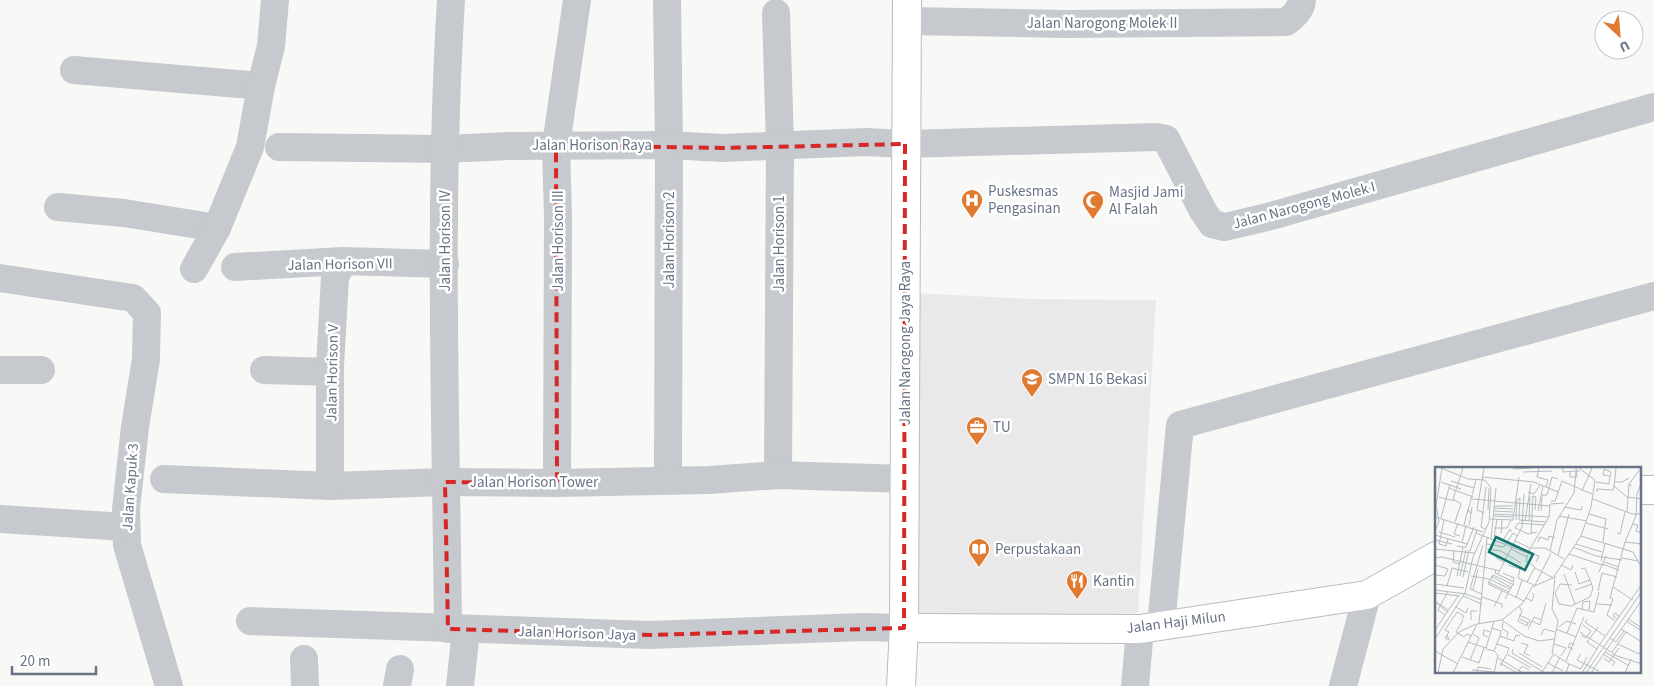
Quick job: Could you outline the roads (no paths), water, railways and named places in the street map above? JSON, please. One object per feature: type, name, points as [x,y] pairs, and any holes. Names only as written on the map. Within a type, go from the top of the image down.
[{"type":"street","points":[[194,269],[217,228],[250,147],[261,86],[271,46],[275,0]]},
{"type":"street","name":"Jalan Horison IV","points":[[451,0],[445,149],[445,482],[460,686]]},
{"type":"street","name":"Jalan Horison III","points":[[557,483],[558,217],[556,145],[577,0]]},
{"type":"street","name":"Jalan Horison 2","points":[[667,0],[670,145],[668,479]]},
{"type":"street","name":"Jalan Narogong Molek II","points":[[907,11],[1066,24],[1286,22],[1298,8]]},
{"type":"street","name":"Jalan Narogong Jaya Raya","points":[[901,686],[904,628],[907,11]]},
{"type":"street","name":"Jalan Horison 1","points":[[776,13],[780,145],[778,475]]},
{"type":"street","points":[[74,70],[261,86]]},
{"type":"street","name":"Jalan Narogong Molek I","points":[[905,144],[1156,137],[1166,139],[1203,211],[1212,224],[1225,227],[1271,216],[1654,106]]},
{"type":"street","name":"Jalan Horison Raya","points":[[280,148],[445,149],[556,145],[670,145],[722,148],[866,142],[905,144]]},
{"type":"street","points":[[58,207],[124,214],[217,228]]},
{"type":"street","name":"Jalan Horison VII","points":[[235,267],[343,261],[445,264]]},
{"type":"street","name":"Jalan Horison V","points":[[330,486],[330,372],[335,277],[343,261]]},
{"type":"street","name":"Jalan Kapuk 3","points":[[0,278],[133,298],[146,313],[146,359],[135,427],[126,509],[127,545],[169,686]]},
{"type":"street","points":[[1135,686],[1151,627],[1180,424],[1654,296]]},
{"type":"street","points":[[0,370],[41,370]]},
{"type":"street","points":[[264,370],[330,372]]},
{"type":"street","name":"Jalan Horison Tower","points":[[164,479],[330,486],[445,482],[557,483],[668,479],[709,480],[778,475],[904,479]]},
{"type":"street","points":[[0,519],[126,527]]},
{"type":"street","name":"Jalan Haji Milun","points":[[904,628],[1151,627],[1367,595],[1435,557]]},
{"type":"street","points":[[1344,686],[1367,595]]},
{"type":"street","name":"Jalan Horison Jaya","points":[[250,621],[650,635],[863,626],[904,628]]},
{"type":"street","points":[[304,659],[305,686]]},
{"type":"place","name":"Puskesmas Pengasinan","points":[[972,219]]},
{"type":"place","name":"Masjid Jami Al Falah","points":[[1093,220]]},
{"type":"place","name":"SMPN 16 Bekasi","points":[[1032,398]]},
{"type":"place","name":"TU","points":[[977,446]]},
{"type":"place","name":"Perpustakaan","points":[[979,568]]},
{"type":"place","name":"Kantin","points":[[1077,600]]}]
